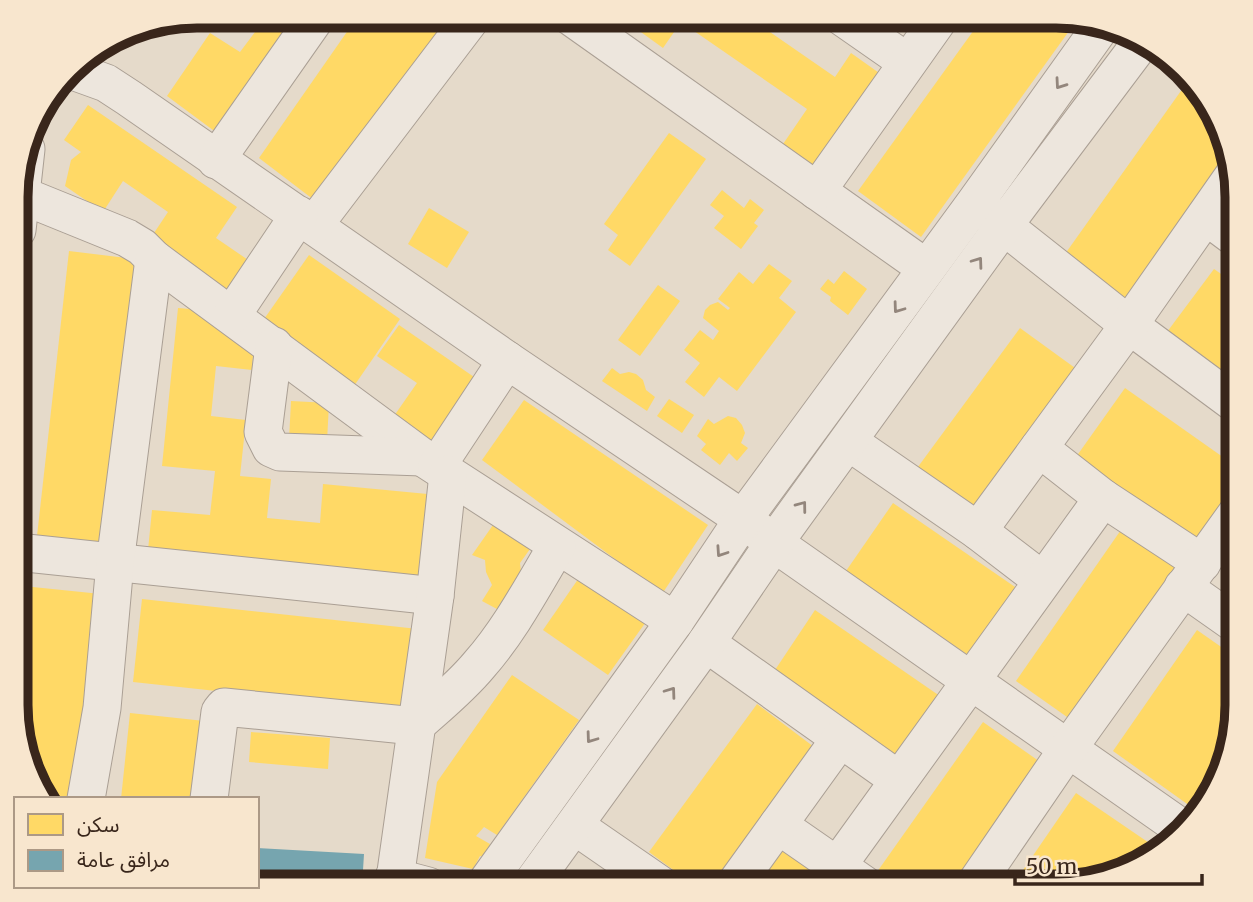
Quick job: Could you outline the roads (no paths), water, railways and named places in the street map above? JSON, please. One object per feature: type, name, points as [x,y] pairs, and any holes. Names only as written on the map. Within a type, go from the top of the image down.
[{"type":"street","points":[[216,160],[309,28]]},
{"type":"street","points":[[232,315],[463,28]]},
{"type":"street","points":[[858,28],[907,62]]},
{"type":"street","points":[[817,191],[932,28]]},
{"type":"street","points":[[613,29],[817,191],[926,268]]},
{"type":"street","points":[[493,874],[675,621],[743,519],[1096,33]]},
{"type":"street","points":[[539,874],[1004,225],[1136,49]]},
{"type":"street","points":[[82,74],[106,83],[307,220],[507,360],[743,519],[1067,750],[1175,824]]},
{"type":"street","points":[[978,531],[1225,188]]},
{"type":"street","points":[[975,203],[1129,325],[1225,396]]},
{"type":"street","points":[[28,214],[127,238],[142,247],[436,466],[675,621]]},
{"type":"street","points":[[1206,216],[1225,230]]},
{"type":"street","points":[[86,797],[103,708],[115,563],[155,259]]},
{"type":"street","points":[[274,346],[263,432],[271,448],[280,452],[436,466]]},
{"type":"street","points":[[407,874],[415,726],[435,596],[436,466],[507,360]]},
{"type":"street","points":[[849,442],[978,531],[1042,580]]},
{"type":"street","points":[[1038,447],[1103,498],[1192,575],[1225,612]]},
{"type":"street","points":[[853,874],[900,780],[1103,498]]},
{"type":"street","points":[[982,874],[1067,750],[1225,530]]},
{"type":"street","points":[[209,797],[220,712],[224,707],[415,726],[456,690],[480,664],[501,637],[557,546]]},
{"type":"street","points":[[28,553],[435,596]]},
{"type":"street","points":[[706,643],[900,780]]},
{"type":"street","points":[[743,874],[840,739]]},
{"type":"street","points":[[778,825],[849,874]]},
{"type":"street","points":[[575,826],[645,874]]}]
